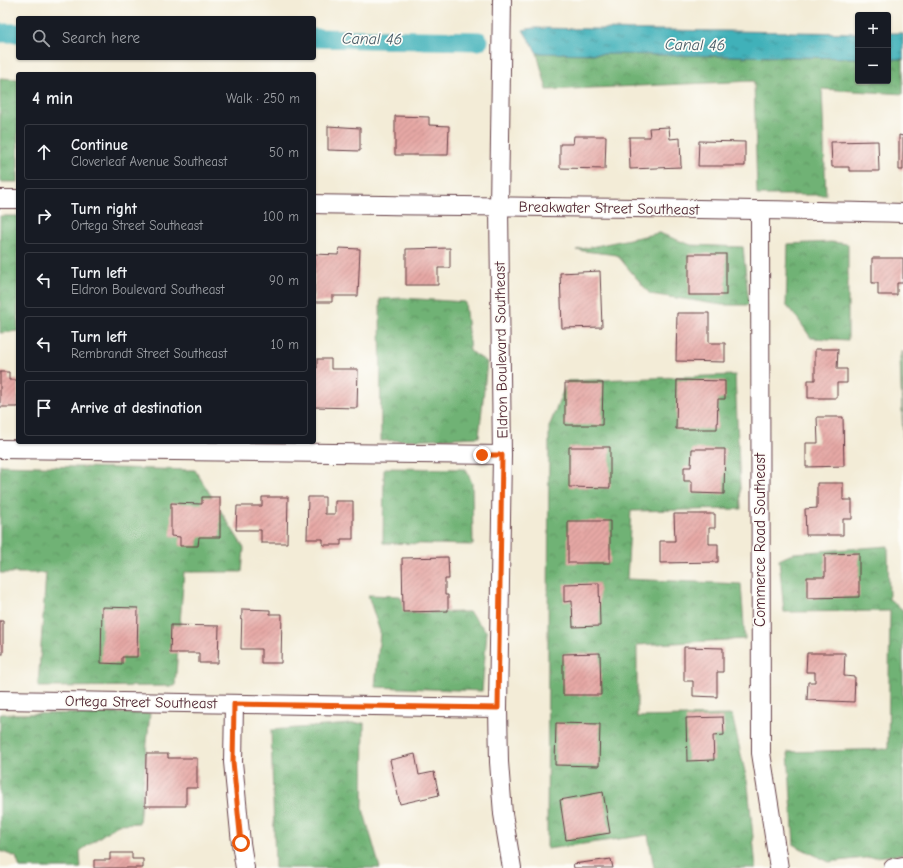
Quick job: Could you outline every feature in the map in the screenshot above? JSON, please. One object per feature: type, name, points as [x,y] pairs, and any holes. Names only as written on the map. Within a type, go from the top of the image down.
[{"type":"street","name":"Eldron Boulevard Southeast","points":[[502,0],[499,207],[502,455],[498,708],[499,762],[504,814],[512,868]]},
{"type":"street","points":[[0,199],[16,199]]},
{"type":"street","name":"Breakwater Street Southeast","points":[[316,204],[903,213]]},
{"type":"street","name":"Commerce Road Southeast","points":[[760,210],[761,753],[779,868]]},
{"type":"street","points":[[0,448],[502,455]]},
{"type":"street","name":"Ortega Street Southeast","points":[[0,700],[498,708]]},
{"type":"street","points":[[234,704],[233,762],[245,868]]},
{"type":"street","points":[[893,868],[903,866]]},
{"type":"green space","points":[[537,53],[855,58],[855,84],[891,84],[891,59],[903,59],[903,94],[822,89],[826,195],[757,195],[754,81],[547,90]]},
{"type":"green space","points":[[0,78],[16,79],[16,182],[0,182]]},
{"type":"green space","points":[[0,216],[16,216],[16,331],[0,333]]},
{"type":"green space","points":[[659,233],[691,245],[743,247],[749,305],[722,305],[650,294],[617,255],[576,250]]},
{"type":"green space","points":[[831,242],[848,244],[848,340],[811,338],[786,305],[788,244]]},
{"type":"green space","points":[[403,298],[465,302],[470,351],[487,362],[479,437],[381,441],[380,299]]},
{"type":"green space","points":[[903,351],[903,437],[900,357]]},
{"type":"green space","points":[[735,375],[741,509],[631,511],[627,579],[741,584],[745,639],[637,645],[637,717],[732,715],[748,785],[756,868],[654,868],[648,835],[547,849],[549,427],[567,381]]},
{"type":"green space","points":[[0,465],[195,470],[244,548],[242,572],[184,572],[175,686],[38,687],[46,573],[0,573]]},
{"type":"green space","points":[[384,468],[466,469],[472,483],[473,545],[383,543]]},
{"type":"green space","points":[[888,546],[889,599],[903,610],[903,854],[829,862],[794,845],[788,752],[888,749],[890,611],[784,612],[779,560],[794,553]]},
{"type":"green space","points":[[368,595],[400,596],[408,613],[469,612],[487,632],[482,691],[375,687],[380,632]]},
{"type":"green space","points":[[150,713],[139,823],[118,824],[80,851],[81,868],[20,868],[16,857],[0,851],[0,714]]},
{"type":"green space","points":[[364,723],[363,809],[380,868],[275,868],[271,730]]},
{"type":"water","points":[[533,28],[855,33],[855,58],[537,53],[523,30]]},
{"type":"water","points":[[891,33],[903,33],[903,59],[891,59]]},
{"type":"building","points":[[395,116],[429,117],[429,125],[449,126],[448,155],[395,155]]},
{"type":"building","points":[[328,126],[360,128],[360,151],[328,150]]},
{"type":"building","points":[[669,127],[670,139],[680,138],[681,167],[630,169],[629,137],[650,137],[649,128]]},
{"type":"building","points":[[899,135],[903,136],[903,170],[899,170]]},
{"type":"building","points":[[574,136],[606,136],[605,169],[560,168],[560,144],[573,144]]},
{"type":"building","points":[[699,141],[745,142],[745,166],[698,166]]},
{"type":"building","points":[[878,141],[879,171],[849,171],[849,167],[832,167],[831,142]]},
{"type":"building","points":[[339,248],[360,249],[358,296],[332,296],[332,302],[316,302],[316,254],[338,255]]},
{"type":"building","points":[[450,248],[450,268],[438,268],[438,285],[406,285],[406,249]]},
{"type":"building","points":[[689,254],[726,254],[726,295],[689,295]]},
{"type":"building","points":[[872,258],[903,258],[903,283],[897,283],[897,295],[878,295],[878,283],[872,283]]},
{"type":"building","points":[[600,271],[602,327],[562,328],[560,273]]},
{"type":"building","points":[[677,313],[709,313],[709,343],[725,343],[725,362],[676,361]]},
{"type":"building","points":[[815,349],[838,349],[837,369],[847,369],[847,383],[837,383],[837,398],[808,398],[808,380],[815,380]]},
{"type":"building","points":[[317,359],[331,359],[331,369],[358,369],[357,408],[316,407]]},
{"type":"building","points":[[0,372],[9,372],[9,380],[16,380],[16,407],[0,407]]},
{"type":"building","points":[[677,380],[725,381],[725,399],[718,399],[717,429],[676,429]]},
{"type":"building","points":[[565,383],[603,383],[602,425],[565,425]]},
{"type":"building","points":[[817,417],[843,417],[844,466],[806,467],[806,443],[818,443]]},
{"type":"building","points":[[569,447],[610,447],[610,488],[569,487]]},
{"type":"building","points":[[692,449],[725,449],[724,494],[692,493],[692,481],[684,481],[684,467],[691,467]]},
{"type":"building","points":[[817,483],[843,483],[843,500],[852,500],[852,519],[843,519],[843,535],[806,535],[805,509],[817,508]]},
{"type":"building","points":[[202,497],[220,497],[220,537],[199,537],[198,546],[180,546],[180,537],[171,536],[171,503],[202,504]]},
{"type":"building","points":[[262,497],[288,497],[287,543],[261,543],[261,530],[236,530],[237,506],[262,506]]},
{"type":"building","points":[[308,497],[325,497],[325,514],[335,514],[335,501],[353,501],[353,539],[341,539],[341,545],[323,545],[323,539],[307,539]]},
{"type":"building","points":[[674,514],[715,514],[715,528],[709,528],[709,544],[718,544],[718,562],[660,563],[660,541],[675,541]]},
{"type":"building","points":[[568,521],[610,521],[610,563],[568,563]]},
{"type":"building","points":[[859,553],[859,597],[807,598],[807,577],[825,577],[825,554]]},
{"type":"building","points":[[448,557],[449,579],[445,579],[445,595],[448,595],[448,611],[403,612],[402,558]]},
{"type":"building","points":[[599,583],[600,626],[573,627],[572,601],[564,602],[564,584]]},
{"type":"building","points":[[102,607],[138,608],[137,657],[122,657],[122,664],[101,663]]},
{"type":"building","points":[[242,609],[270,610],[270,614],[282,614],[281,663],[261,663],[261,649],[241,649]]},
{"type":"building","points":[[0,621],[3,621],[3,654],[0,654]]},
{"type":"building","points":[[171,625],[219,626],[218,663],[199,663],[199,653],[170,653]]},
{"type":"building","points":[[684,647],[723,648],[723,672],[717,672],[717,697],[693,696],[693,681],[684,681]]},
{"type":"building","points":[[600,653],[601,695],[563,695],[563,654]]},
{"type":"building","points":[[807,653],[845,653],[844,676],[855,677],[854,702],[807,700],[808,682],[815,682],[815,672],[806,672]]},
{"type":"building","points":[[723,717],[724,735],[713,736],[714,760],[687,761],[686,718]]},
{"type":"building","points":[[556,723],[600,724],[599,766],[555,765]]},
{"type":"building","points":[[146,754],[168,754],[168,758],[197,758],[197,788],[186,788],[186,806],[145,806]]},
{"type":"building","points":[[415,754],[419,775],[434,772],[439,795],[400,804],[390,760]]},
{"type":"building","points":[[603,792],[610,833],[566,840],[560,800]]},
{"type":"building","points":[[110,853],[132,853],[132,859],[143,859],[143,868],[94,868],[94,860],[110,860]]},
{"type":"building","points":[[611,859],[613,868],[574,868],[573,864]]},
{"type":"waterway","name":"Canal 46","points":[[0,33],[16,33]]},
{"type":"waterway","name":"Canal 46","points":[[316,38],[479,41]]},
{"type":"route","points":[[241,843],[233,762],[234,704],[498,708],[502,455],[482,455]]}]
